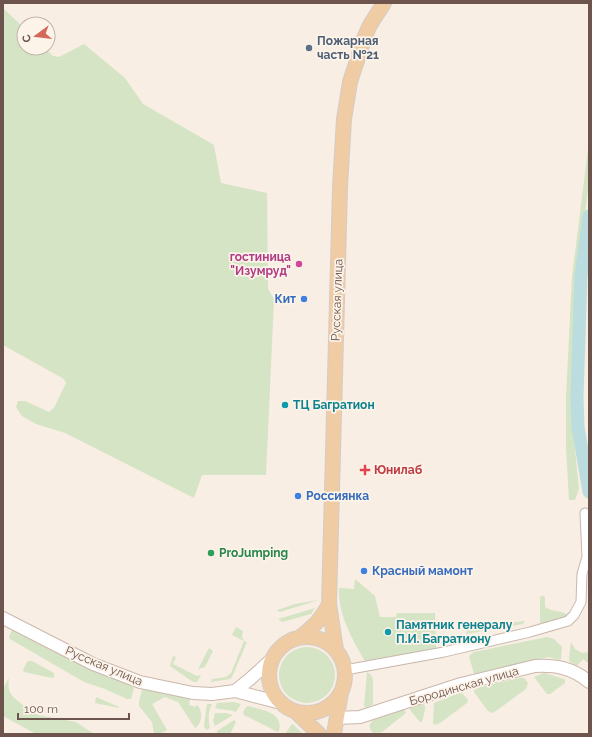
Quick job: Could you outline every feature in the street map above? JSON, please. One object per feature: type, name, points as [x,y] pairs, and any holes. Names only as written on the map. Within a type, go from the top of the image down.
[{"type":"main road","name":"Русская улица","points":[[336,650],[329,604],[340,187],[344,119],[350,82],[360,49],[369,26],[384,3]]},
{"type":"main road","points":[[235,691],[272,659],[282,646],[299,638],[312,628],[322,617],[329,604]]},
{"type":"main road","name":"Русская улица","points":[[3,618],[93,664],[118,675],[140,682],[193,693],[212,694],[235,691],[281,703]]},
{"type":"main road","points":[[299,638],[318,638],[336,650],[342,661],[345,670],[345,678],[334,734]]},
{"type":"main road","points":[[272,659],[269,672],[271,685],[275,695],[281,703],[296,712],[319,734]]},
{"type":"main road","name":"Бородинская улица","points":[[336,718],[360,716],[461,684],[535,666],[547,665],[567,668],[589,682]]},
{"type":"main road","points":[[296,712],[312,712],[326,707],[341,693]]},
{"type":"street","points":[[345,670],[444,652],[530,632],[568,621],[574,615],[581,602],[582,574],[587,557],[585,513]]},
{"type":"green space","points":[[3,8],[16,20],[16,56],[59,57],[84,44],[125,78],[143,104],[214,145],[221,183],[267,193],[268,289],[274,299],[266,475],[202,475],[194,498],[65,433],[36,424],[22,416],[16,407],[18,401],[25,401],[49,412],[54,408],[66,383],[64,379],[3,345]]},
{"type":"green space","points":[[589,141],[589,182],[577,274],[573,398],[573,430],[579,489],[575,500],[569,500],[566,447],[566,397],[572,277]]},
{"type":"green space","points":[[355,579],[375,596],[380,617],[396,617],[397,613],[435,613],[436,649],[365,661],[355,644],[343,617],[339,598],[339,588],[354,589]]},
{"type":"green space","points":[[542,596],[545,598],[545,607],[550,610],[569,615],[542,624],[540,622],[540,597]]},
{"type":"green space","points":[[319,600],[280,612],[277,610],[295,604]]},
{"type":"green space","points":[[315,608],[311,614],[282,622],[278,619]]},
{"type":"green space","points":[[525,621],[523,624],[466,634],[468,628]]},
{"type":"green space","points":[[236,627],[243,631],[242,637],[244,641],[232,635]]},
{"type":"green space","points":[[12,630],[15,630],[90,669],[132,686],[134,688],[131,699],[127,699],[105,689],[84,682],[10,639],[9,637]]},
{"type":"green space","points":[[547,637],[554,639],[562,647],[561,659],[558,660],[549,657],[474,674],[469,656],[474,652]]},
{"type":"green space","points":[[244,641],[247,642],[232,677],[230,679],[211,682],[212,679],[226,677],[231,673]]},
{"type":"green space","points":[[571,642],[575,649],[582,653],[589,652],[589,664],[583,659],[577,666],[570,662]]},
{"type":"green space","points":[[301,647],[313,647],[323,651],[331,659],[335,669],[335,681],[331,691],[323,699],[313,703],[301,703],[291,699],[283,691],[279,681],[279,669],[283,659],[291,651]]},
{"type":"green space","points":[[209,648],[213,651],[205,667],[198,669]]},
{"type":"green space","points":[[173,656],[176,657],[173,664],[197,676],[201,675],[197,682],[193,682],[170,666]]},
{"type":"green space","points":[[29,661],[32,661],[54,673],[54,677],[52,678],[24,672],[23,670]]},
{"type":"green space","points":[[367,672],[373,679],[373,704],[366,708],[364,706]]},
{"type":"green space","points":[[544,673],[564,679],[565,683],[550,694],[547,694],[534,677]]},
{"type":"green space","points":[[9,678],[9,691],[13,697],[38,715],[76,722],[94,734],[36,734],[3,716],[3,689]]},
{"type":"green space","points":[[524,678],[528,683],[526,689],[493,713],[488,711],[474,692],[474,690],[480,687]]},
{"type":"green space","points":[[144,688],[190,699],[189,705],[196,707],[196,705],[198,706],[201,711],[199,724],[195,728],[178,702],[165,697],[152,704],[167,730],[159,734],[154,734],[152,722],[139,706],[142,690]]},
{"type":"green space","points":[[462,693],[468,700],[467,703],[435,725],[433,723],[434,703]]},
{"type":"green space","points":[[96,697],[119,707],[119,708],[95,703]]},
{"type":"green space","points":[[234,702],[241,704],[236,712],[215,708],[217,703]]},
{"type":"green space","points":[[207,704],[212,704],[209,716],[210,728],[206,730],[204,726]]},
{"type":"green space","points":[[423,704],[425,706],[425,710],[422,722],[420,722],[410,708]]},
{"type":"green space","points":[[249,706],[266,711],[275,716],[280,725],[279,731],[278,732],[244,715],[243,712],[246,707]]},
{"type":"green space","points":[[404,710],[406,713],[382,732],[373,733],[370,728],[370,724],[373,720]]},
{"type":"green space","points":[[215,713],[233,715],[215,726],[213,721]]},
{"type":"green space","points":[[234,720],[236,722],[230,734],[217,734],[217,731]]},
{"type":"green space","points":[[292,724],[294,725],[303,734],[285,734]]},
{"type":"waterway","points":[[589,216],[581,276],[577,397],[578,427],[589,492]]},
{"type":"place","name":"Пожарная часть №21","points":[[309,48]]},
{"type":"place","name":"гостиница \"Изумруд\"","points":[[299,264]]},
{"type":"place","name":"Кит","points":[[304,299]]},
{"type":"place","name":"ТЦ Багратион","points":[[285,405]]},
{"type":"place","name":"Юнилаб","points":[[365,470]]},
{"type":"place","name":"Россиянка","points":[[298,496]]},
{"type":"place","name":"ProJumping","points":[[211,553]]},
{"type":"place","name":"Красный мамонт","points":[[364,571]]},
{"type":"place","name":"Памятник генералу П.И. Багратиону","points":[[388,632]]}]
